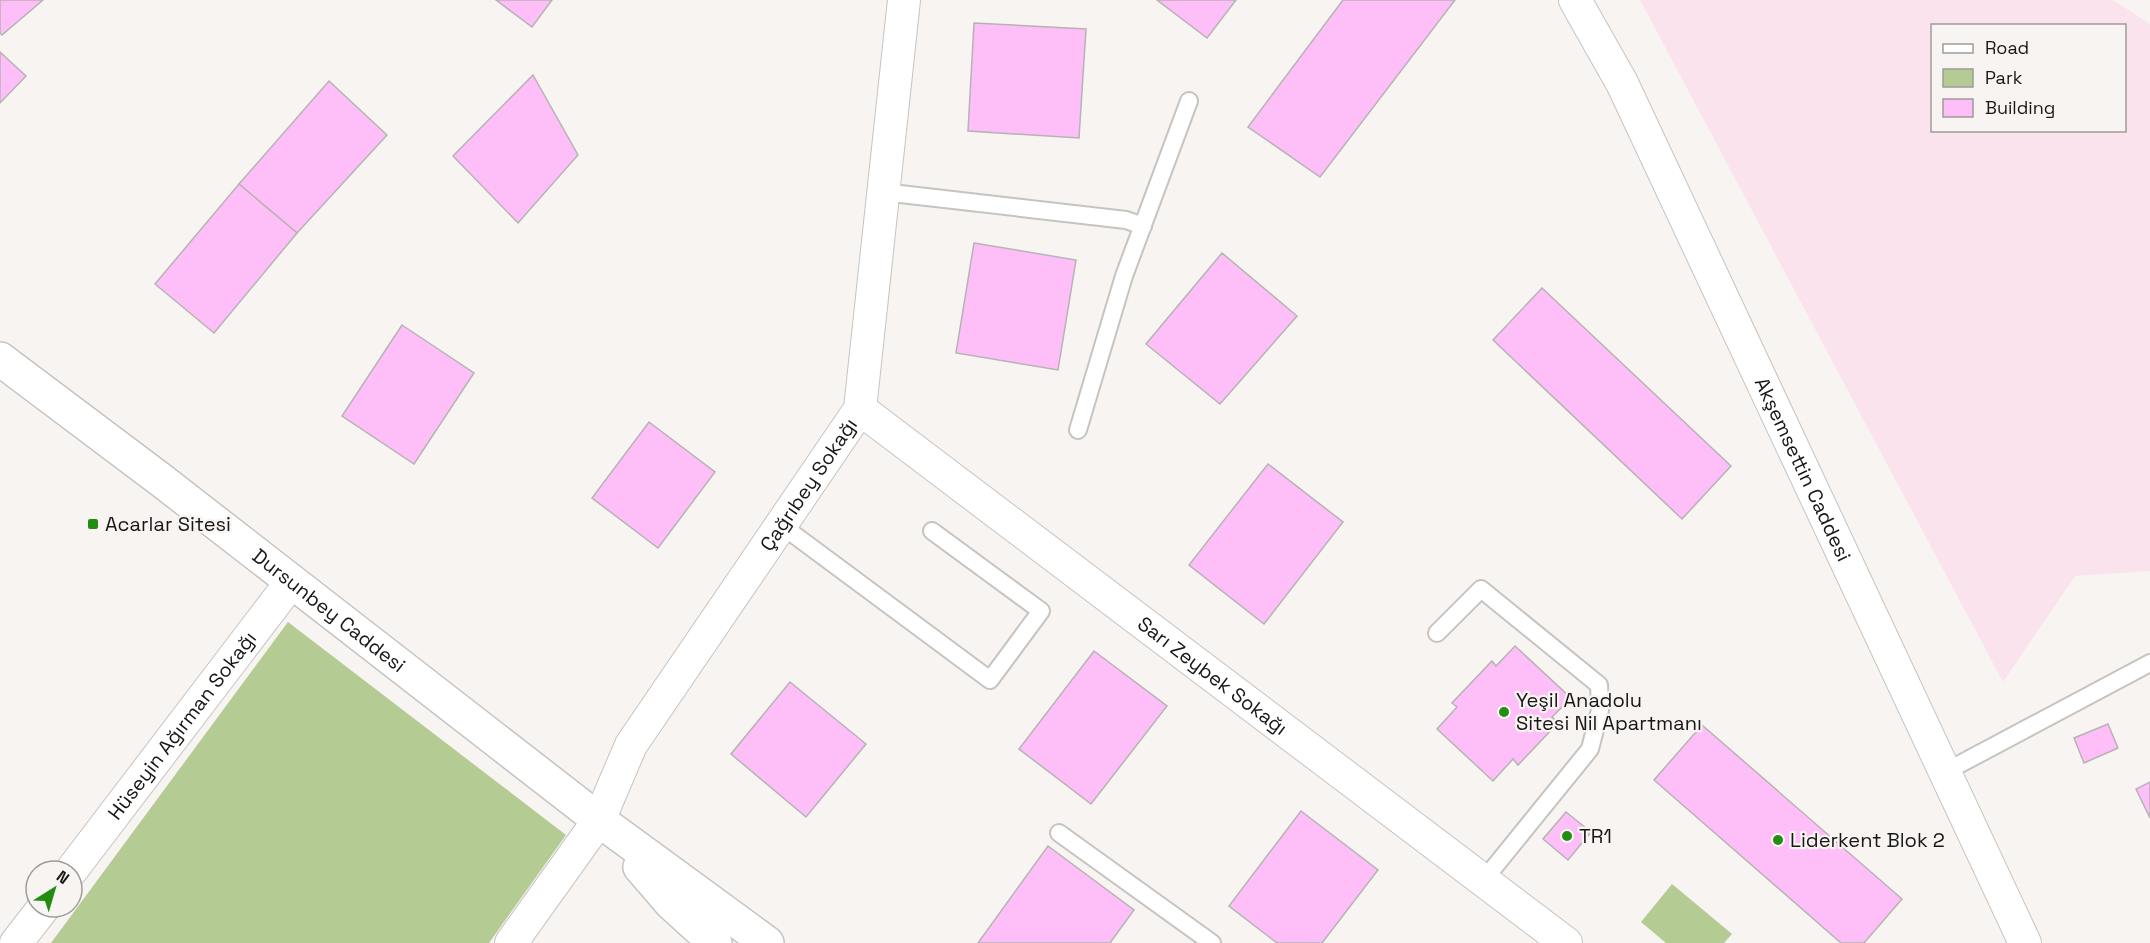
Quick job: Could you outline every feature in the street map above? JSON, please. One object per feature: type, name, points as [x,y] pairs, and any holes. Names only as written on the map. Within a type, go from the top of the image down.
[{"type":"main road","name":"Dursunbey Caddesi","points":[[0,359],[292,581],[599,820],[767,943]]},
{"type":"main road","name":"Dursunbey Caddesi","points":[[599,820],[671,903],[715,943]]},
{"type":"street","name":"Çağrıbey Sokağı","points":[[512,943],[599,820],[631,745],[860,409],[904,0]]},
{"type":"street","name":"Akşemsettin Caddesi","points":[[1575,0],[1622,83],[2025,943]]},
{"type":"street","name":"Sarı Zeybek Sokağı","points":[[860,409],[1566,943]]},
{"type":"street","name":"Hüseyin Ağırman Sokağı","points":[[80,859],[292,581]]},
{"type":"street","points":[[16,943],[35,919]]},
{"type":"lane","points":[[1078,430],[1124,276],[1189,101]]},
{"type":"lane","points":[[883,192],[1126,220],[1143,226]]},
{"type":"lane","points":[[781,525],[990,680],[1041,611],[932,531]]},
{"type":"lane","points":[[1437,633],[1481,588],[1599,685],[1600,710],[1590,749],[1483,881]]},
{"type":"lane","points":[[1945,772],[2150,663]]},
{"type":"lane","points":[[1059,833],[1212,943]]},
{"type":"shaded area","points":[[1640,0],[2113,0],[2150,24],[2150,571],[2075,576],[2003,682]]},
{"type":"green space","points":[[288,622],[566,835],[489,943],[51,943],[69,919],[84,919],[84,898]]},
{"type":"green space","points":[[1672,884],[1732,934],[1724,943],[1666,943],[1641,922]]},
{"type":"building","points":[[0,0],[43,0],[2,35],[0,33]]},
{"type":"building","points":[[496,0],[552,0],[532,27]]},
{"type":"building","points":[[1157,0],[1236,0],[1207,38]]},
{"type":"building","points":[[1343,0],[1455,0],[1320,177],[1248,127]]},
{"type":"building","points":[[974,23],[1086,29],[1079,138],[968,131]]},
{"type":"building","points":[[0,52],[26,76],[0,103]]},
{"type":"building","points":[[533,75],[578,155],[518,223],[453,156]]},
{"type":"building","points":[[329,81],[387,135],[297,233],[239,184]]},
{"type":"building","points":[[239,184],[297,233],[214,333],[155,284]]},
{"type":"building","points":[[974,243],[1076,260],[1058,370],[956,353]]},
{"type":"building","points":[[1222,253],[1297,316],[1220,404],[1146,344]]},
{"type":"building","points":[[1542,288],[1731,466],[1682,519],[1493,340]]},
{"type":"building","points":[[402,325],[474,373],[414,464],[342,416]]},
{"type":"building","points":[[649,422],[715,472],[658,548],[592,498]]},
{"type":"building","points":[[1268,464],[1343,522],[1264,624],[1189,565]]},
{"type":"building","name":"Yeşil Anadolu Sitesi Nil Apartmanı","points":[[1515,646],[1571,698],[1552,717],[1558,723],[1518,765],[1513,759],[1493,781],[1437,729],[1457,707],[1452,703],[1492,661],[1496,666]]},
{"type":"building","points":[[1094,651],[1167,706],[1091,804],[1019,749]]},
{"type":"building","points":[[790,682],[866,744],[806,817],[731,754]]},
{"type":"building","points":[[2108,724],[2118,748],[2084,763],[2074,738]]},
{"type":"building","name":"Liderkent Blok 2","points":[[1702,725],[1902,899],[1864,943],[1841,943],[1654,780]]},
{"type":"building","points":[[2150,782],[2150,818],[2136,789]]},
{"type":"building","points":[[1301,811],[1378,870],[1322,943],[1277,943],[1229,906]]},
{"type":"building","name":"TR1","points":[[1566,812],[1591,832],[1568,860],[1543,839]]},
{"type":"building","points":[[1048,846],[1134,910],[1110,943],[978,943]]},
{"type":"place","name":"Acarlar Sitesi","points":[[93,524]]},
{"type":"place","name":"Yeşil Anadolu Sitesi Nil Apartmanı","points":[[1504,712]]},
{"type":"place","name":"TR1","points":[[1567,836]]},
{"type":"place","name":"Liderkent Blok 2","points":[[1778,840]]}]
